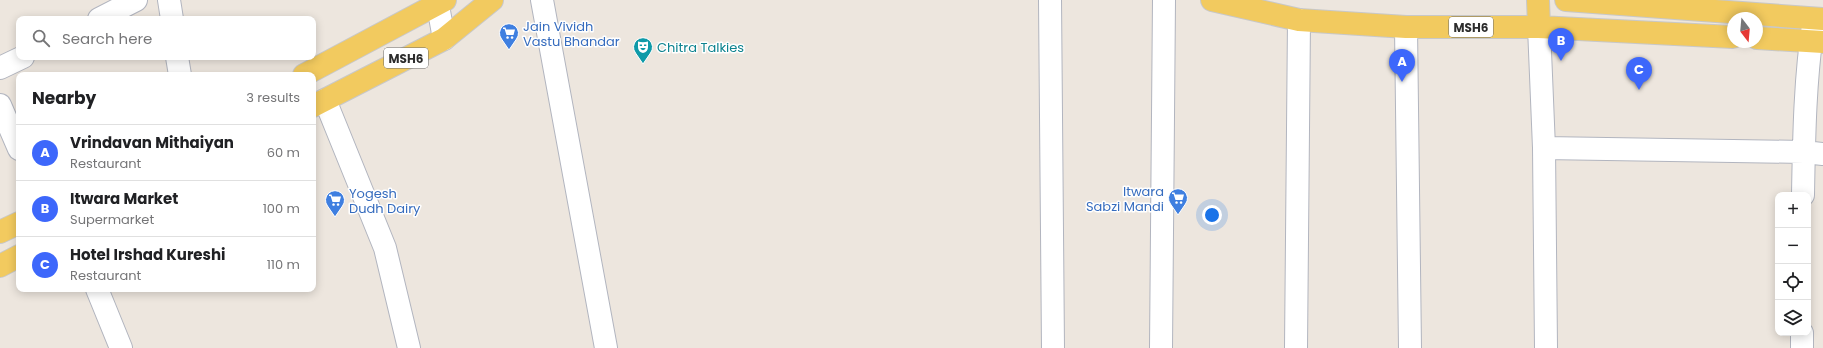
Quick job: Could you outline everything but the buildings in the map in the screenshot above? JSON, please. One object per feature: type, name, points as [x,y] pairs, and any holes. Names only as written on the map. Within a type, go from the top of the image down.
[{"type":"main road","name":"MSH6","points":[[319,103],[444,39],[492,0]]},
{"type":"main road","name":"MSH6","points":[[1212,0],[1299,20],[1406,27],[1539,27],[1727,37]]},
{"type":"main road","points":[[1538,0],[1539,27]]},
{"type":"main road","points":[[1566,0],[1601,1],[1818,19]]},
{"type":"main road","name":"MSH6","points":[[310,72],[440,2]]},
{"type":"main road","points":[[1763,38],[1817,42]]},
{"type":"main road","points":[[0,232],[16,224]]},
{"type":"main road","points":[[0,266],[16,258]]},
{"type":"street","points":[[104,16],[136,0]]},
{"type":"street","points":[[169,0],[172,16]]},
{"type":"street","points":[[542,0],[606,348]]},
{"type":"street","points":[[1050,0],[1053,348]]},
{"type":"street","points":[[1162,348],[1164,0]]},
{"type":"street","points":[[440,2],[444,39]]},
{"type":"street","points":[[1804,192],[1813,153],[1818,19]]},
{"type":"street","points":[[1296,348],[1299,20]]},
{"type":"street","points":[[1406,27],[1410,348]]},
{"type":"street","points":[[1539,27],[1544,148],[1546,348]]},
{"type":"street","points":[[0,68],[17,60]]},
{"type":"street","points":[[178,60],[180,72]]},
{"type":"street","points":[[319,103],[385,248],[409,348]]},
{"type":"street","points":[[0,105],[16,142]]},
{"type":"street","points":[[1544,148],[1813,153]]},
{"type":"street","points":[[98,292],[121,348]]},
{"type":"street","points":[[1802,336],[1802,348]]},
{"type":"place","name":"Jain Vividh Vastu Bhandar","points":[[509,50]]},
{"type":"place","name":"Itwara Market","points":[[1561,61]]},
{"type":"place","name":"Chitra Talkies","points":[[643,64]]},
{"type":"place","name":"Vrindavan Mithaiyan","points":[[1402,82]]},
{"type":"place","name":"Hotel Irshad Kureshi","points":[[1639,90]]},
{"type":"place","name":"Itwara Sabzi Mandi","points":[[1178,215]]},
{"type":"place","name":"Yogesh Dudh Dairy","points":[[335,217]]}]
